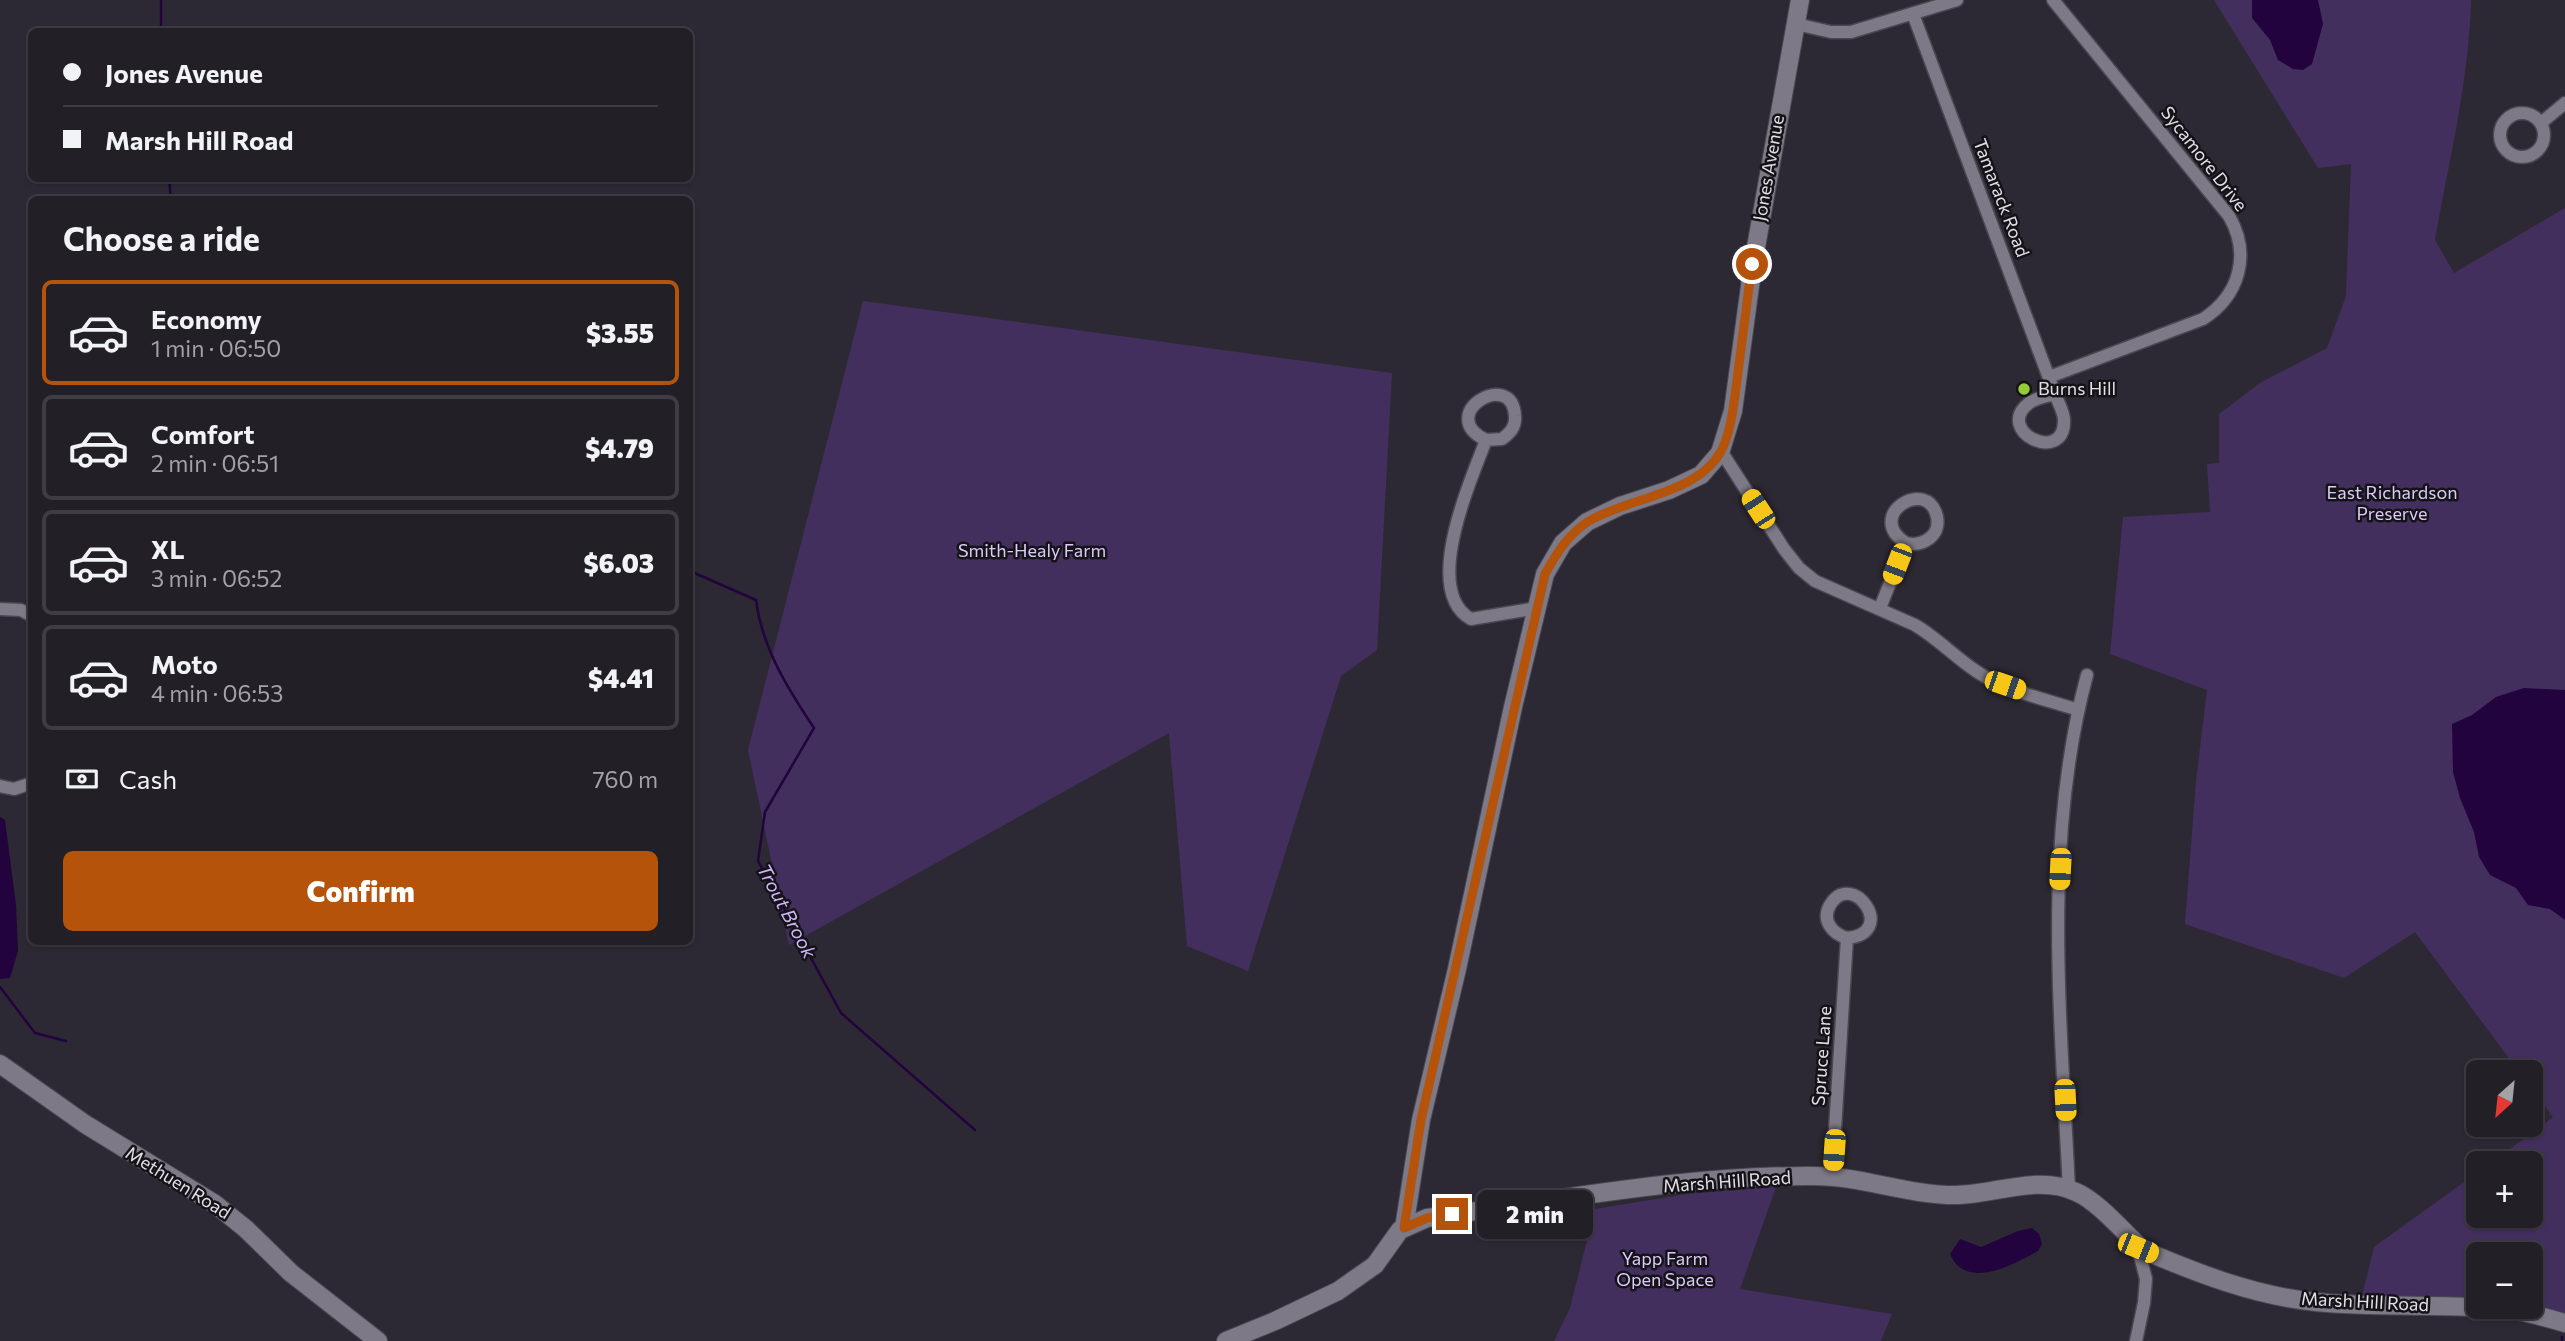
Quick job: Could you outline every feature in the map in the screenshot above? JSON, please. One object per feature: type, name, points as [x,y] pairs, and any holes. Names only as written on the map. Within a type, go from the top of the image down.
[{"type":"street","name":"Jones Avenue","points":[[1404,1228],[1421,1120],[1545,574],[1563,543],[1587,522],[1620,506],[1669,490],[1701,475],[1721,451],[1732,411],[1752,264],[1800,0]]},
{"type":"street","points":[[1796,24],[1831,32],[1851,32],[1957,0]]},
{"type":"street","name":"Sycamore Drive","points":[[2049,377],[2212,313],[2226,300],[2236,282],[2241,253],[2238,234],[2229,216],[2053,0]]},
{"type":"street","name":"Tamarack Road","points":[[1913,14],[2055,394]]},
{"type":"street","points":[[2541,123],[2565,103]]},
{"type":"street","points":[[1486,440],[1455,523],[1451,598],[1462,614],[1471,619],[1537,608]]},
{"type":"street","points":[[1721,451],[1784,549],[1799,568],[1815,580],[1880,608],[1930,634],[1990,680],[2078,710]]},
{"type":"street","points":[[1880,608],[1906,542]]},
{"type":"street","points":[[0,609],[20,610],[28,614]]},
{"type":"street","points":[[2069,1190],[2057,941],[2065,786],[2087,675]]},
{"type":"street","points":[[0,786],[14,789],[28,784]]},
{"type":"street","name":"Spruce Lane","points":[[1832,1177],[1847,938]]},
{"type":"street","name":"Methuen Road","points":[[0,1064],[85,1124],[215,1204],[246,1229],[290,1273],[378,1341]]},
{"type":"street","name":"Marsh Hill Road","points":[[1404,1228],[1427,1218],[1640,1188],[1736,1178],[1832,1177],[1959,1195],[2051,1185],[2077,1192],[2108,1216],[2138,1248],[2219,1280],[2314,1302],[2443,1306],[2519,1312],[2565,1323]]},
{"type":"street","points":[[1226,1341],[1338,1291],[1376,1265],[1404,1228]]},
{"type":"street","points":[[2136,1341],[2146,1279],[2138,1248]]},
{"type":"green space","name":"East Richardson Preserve","points":[[2214,0],[2471,0],[2462,90],[2435,240],[2454,273],[2565,208],[2565,1314],[2543,1308],[2543,1242],[2466,1242],[2466,1297],[2362,1296],[2374,1247],[2466,1181],[2466,1228],[2543,1228],[2543,1151],[2507,1151],[2525,1138],[2543,1138],[2543,1124],[2553,1117],[2543,1103],[2543,1060],[2510,1060],[2415,932],[2344,978],[2185,924],[2196,781],[2207,690],[2110,654],[2123,517],[2210,512],[2207,464],[2219,463],[2219,414],[2260,383],[2327,348],[2346,296],[2351,164],[2318,168]]},
{"type":"green space","name":"Smith-Healy Farm","points":[[863,301],[1392,373],[1377,650],[1341,676],[1248,971],[1187,946],[1169,733],[789,945],[748,750]]},
{"type":"green space","name":"Yapp Farm Open Space","points":[[1776,1187],[1740,1289],[1892,1314],[1881,1341],[1554,1341],[1570,1308],[1595,1209],[1687,1194]]},
{"type":"shaded area","points":[[2252,0],[2318,0],[2323,24],[2312,64],[2303,70],[2293,69],[2278,60],[2270,40],[2252,18]]},
{"type":"shaded area","points":[[2524,688],[2565,690],[2565,920],[2550,909],[2528,905],[2516,888],[2490,875],[2479,857],[2474,832],[2453,772],[2452,724],[2472,715],[2496,697]]},
{"type":"shaded area","points":[[0,817],[5,820],[16,905],[18,951],[10,978],[0,979]]},
{"type":"shaded area","points":[[2032,1228],[2039,1234],[2042,1244],[2038,1251],[2003,1268],[1978,1273],[1967,1271],[1957,1265],[1950,1254],[1960,1239],[1981,1247]]},
{"type":"waterway","name":"Trout Brook","points":[[161,0],[161,28]]},
{"type":"waterway","name":"Trout Brook","points":[[169,182],[171,196]]},
{"type":"waterway","name":"Trout Brook","points":[[693,572],[756,600],[770,651],[814,728],[765,812],[758,861],[841,1013],[975,1130]]},
{"type":"waterway","points":[[0,987],[35,1033],[66,1041]]},
{"type":"place","name":"Burns Hill","points":[[2024,389]]},
{"type":"route","points":[[1452,1214],[1427,1218],[1404,1228],[1421,1120],[1545,574],[1563,543],[1587,522],[1620,506],[1669,490],[1701,475],[1720,453],[1732,411],[1752,264]]}]
